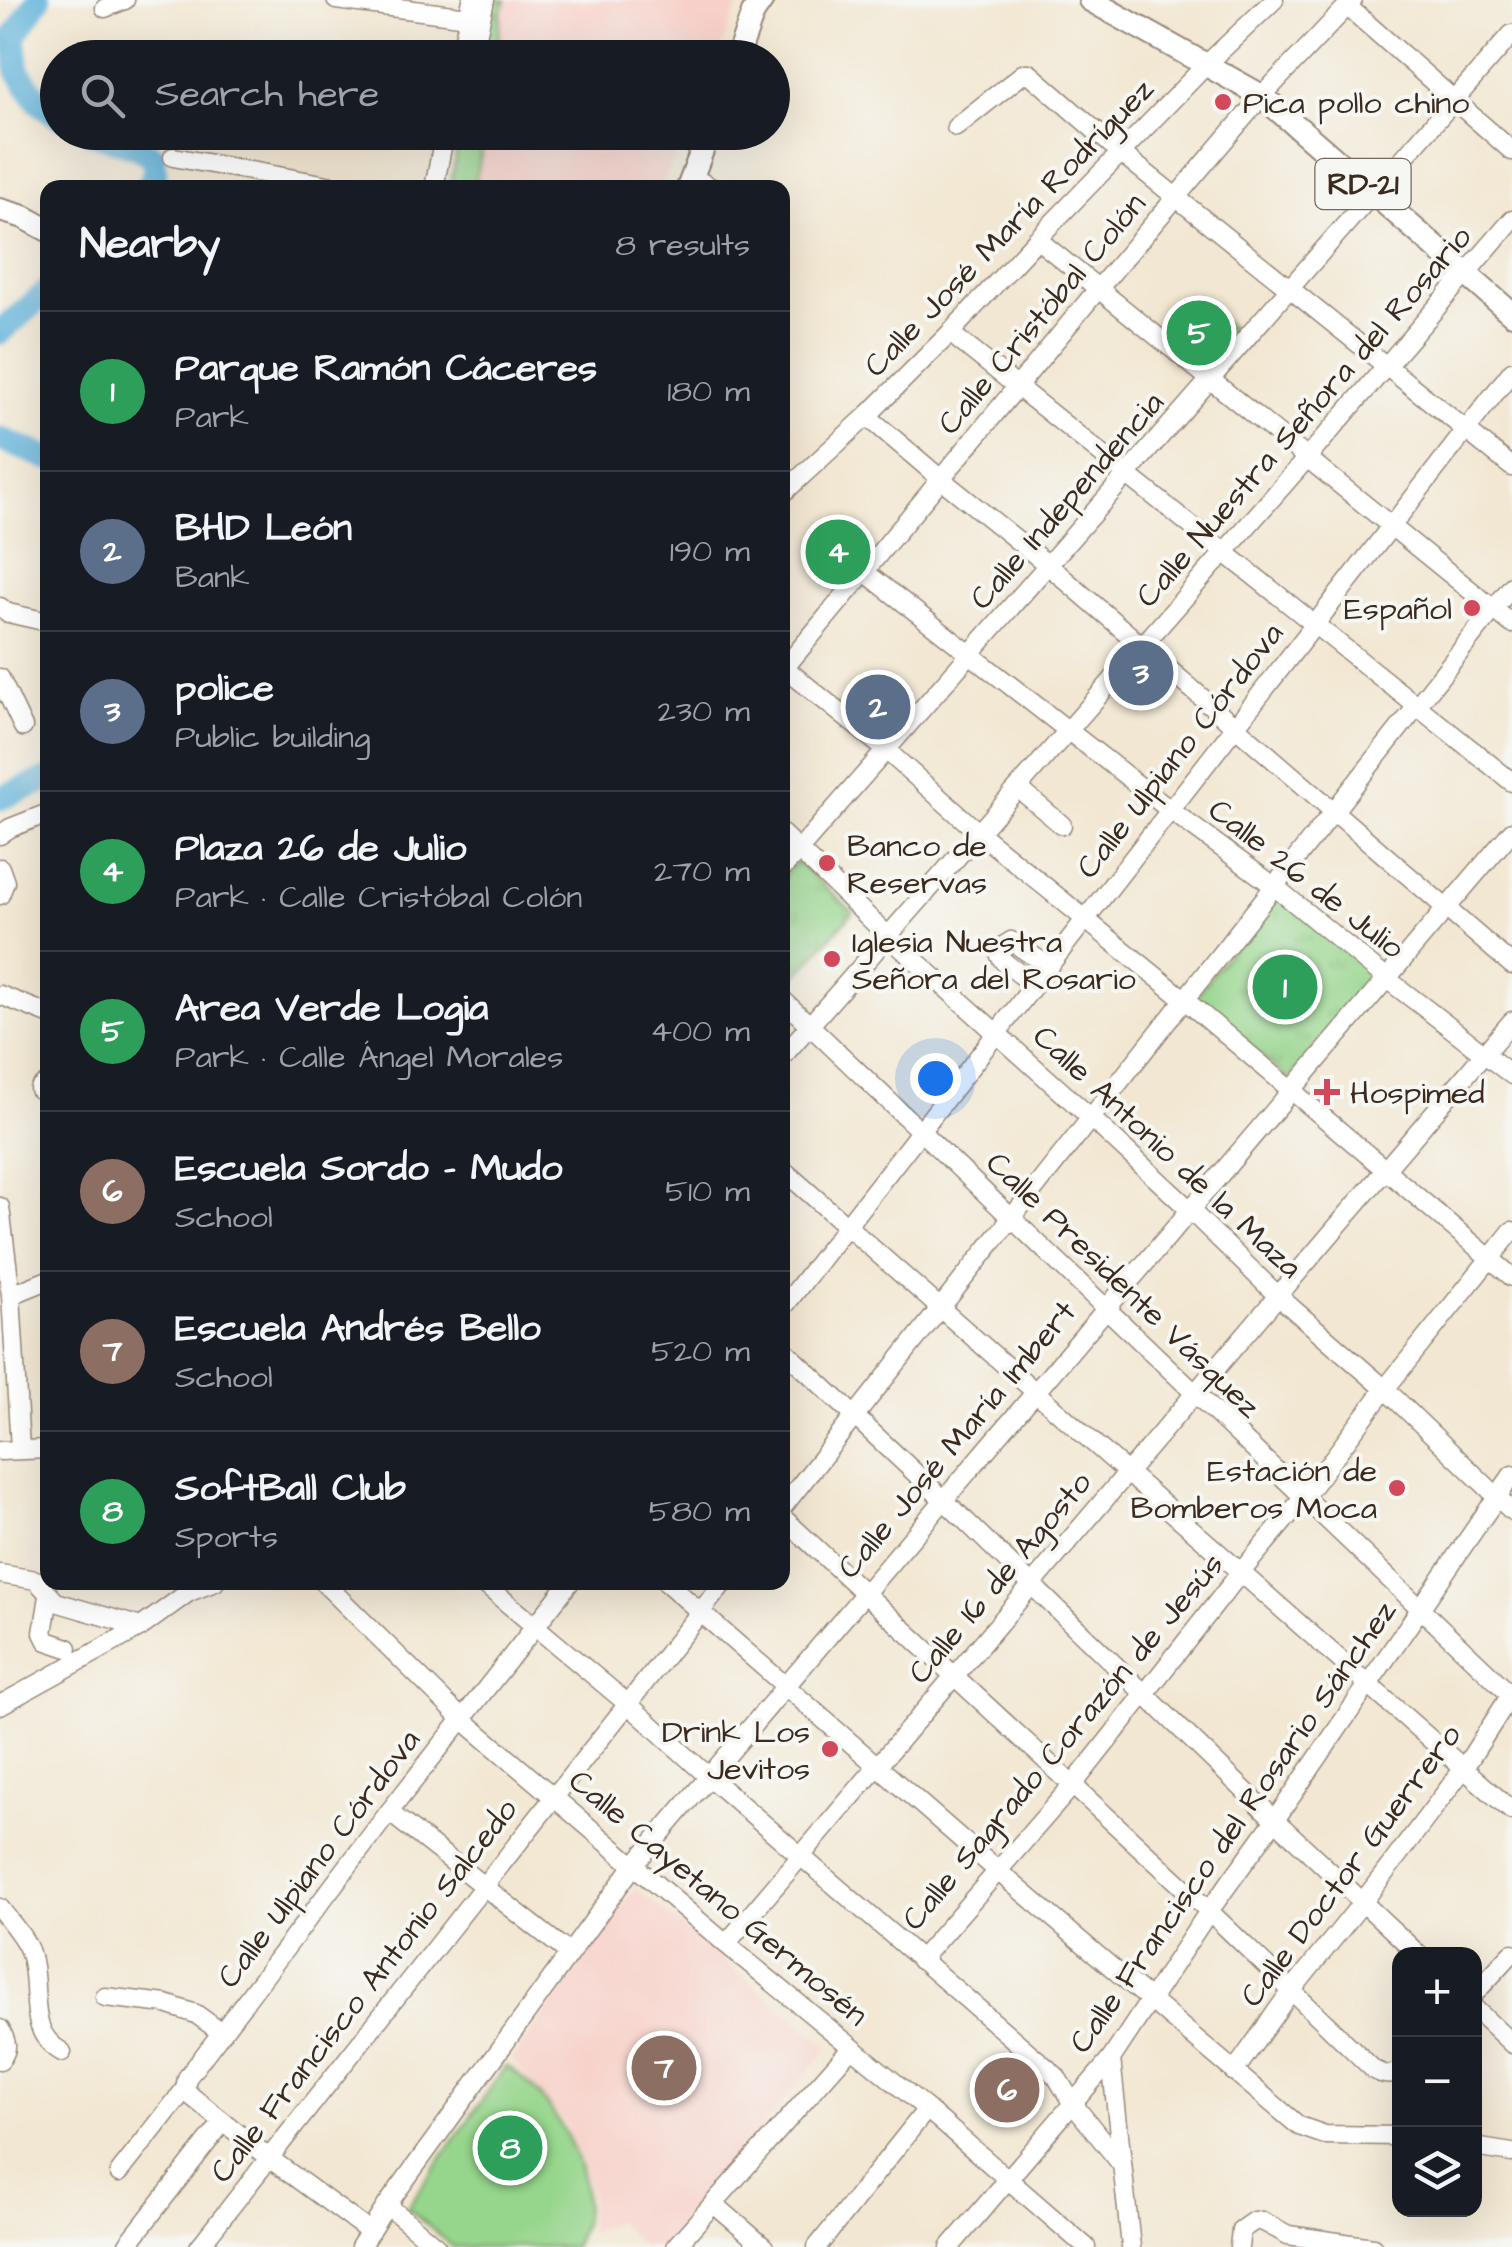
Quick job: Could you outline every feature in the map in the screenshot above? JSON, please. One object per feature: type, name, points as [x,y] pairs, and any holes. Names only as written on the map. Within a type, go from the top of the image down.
[{"type":"main road","points":[[744,40],[762,0]]},
{"type":"main road","name":"RD-21","points":[[1090,0],[1262,96],[1512,314]]},
{"type":"main road","points":[[698,180],[705,150]]},
{"type":"main road","points":[[0,210],[40,226]]},
{"type":"street","points":[[105,8],[125,0]]},
{"type":"street","points":[[336,0],[470,8],[464,40]]},
{"type":"street","points":[[476,40],[485,0]]},
{"type":"street","name":"Calle José María Rodríguez","points":[[790,487],[950,333],[1205,66],[1274,0]]},
{"type":"street","points":[[1350,3],[1512,151]]},
{"type":"street","name":"Calle Cristóbal Colón","points":[[790,660],[1262,96],[1350,3]]},
{"type":"street","name":"Calle Independencia","points":[[790,861],[1512,34]]},
{"type":"street","points":[[956,127],[1027,72],[1121,153],[1512,467]]},
{"type":"street","points":[[436,180],[441,150]]},
{"type":"street","points":[[447,180],[452,150]]},
{"type":"street","points":[[173,157],[300,180]]},
{"type":"street","name":"Calle Nuestra Señora del Rosario","points":[[790,1048],[1512,220]]},
{"type":"street","points":[[1037,239],[1512,624]]},
{"type":"street","points":[[950,333],[1512,782]]},
{"type":"street","name":"Calle Ulpiano Córdova","points":[[790,1299],[1512,371]]},
{"type":"street","points":[[867,416],[1048,565],[1512,965]]},
{"type":"street","name":"Calle 26 de Julio","points":[[866,573],[1170,810],[1274,886],[1512,1075]]},
{"type":"street","points":[[790,1498],[1512,586]]},
{"type":"street","points":[[0,607],[8,613],[40,620]]},
{"type":"street","points":[[790,674],[1512,1276]]},
{"type":"street","points":[[0,678],[23,727]]},
{"type":"street","points":[[1018,788],[1062,826]]},
{"type":"street","points":[[0,835],[40,816]]},
{"type":"street","name":"Calle José María Imbert","points":[[365,2239],[634,1864],[1512,831]]},
{"type":"street","name":"Calle Antonio de la Maza","points":[[790,842],[1278,1296],[1385,1389],[1512,1511]]},
{"type":"street","points":[[0,868],[5,882],[0,896]]},
{"type":"street","points":[[1034,986],[1004,962],[1000,948],[1010,941],[1048,966]]},
{"type":"street","points":[[0,995],[40,1011]]},
{"type":"street","name":"Calle Presidente Vásquez","points":[[790,1007],[1511,1694]]},
{"type":"street","name":"Calle 16 de Agosto","points":[[726,1944],[1512,1021]]},
{"type":"street","points":[[790,1176],[1512,1811]]},
{"type":"street","points":[[0,1207],[11,1294],[20,1449]]},
{"type":"street","name":"Calle Sagrado Corazón de Jesús","points":[[920,1960],[1072,1786],[1512,1232]]},
{"type":"street","points":[[11,1294],[40,1283]]},
{"type":"street","points":[[790,1356],[1410,1947]]},
{"type":"street","points":[[0,1451],[40,1449]]},
{"type":"street","name":"Calle Francisco del Rosario Sánchez","points":[[950,2247],[1112,2059],[1208,1911],[1512,1475]]},
{"type":"street","points":[[790,1524],[1374,2070],[1382,2075],[1392,2074]]},
{"type":"street","points":[[0,1574],[36,1580],[40,1585]]},
{"type":"street","points":[[44,1590],[56,1602],[141,1627]]},
{"type":"street","points":[[0,1705],[141,1627],[194,1590]]},
{"type":"street","name":"Calle Cayetano Germosén","points":[[331,1590],[463,1720],[1086,2247]]},
{"type":"street","points":[[491,1590],[1056,2076],[1073,2104],[1122,2165]]},
{"type":"street","name":"Calle Ulpiano Córdova","points":[[120,2172],[184,2088],[186,2078],[388,1812],[564,1590]]},
{"type":"street","points":[[675,1590],[998,1872],[1299,2126],[1325,2134],[1392,2136]]},
{"type":"street","name":"Calle Francisco Antonio Salcedo","points":[[199,2247],[718,1590]]},
{"type":"street","points":[[49,1596],[42,1633],[47,1641],[68,1648]]},
{"type":"street","name":"Calle Doctor Guerrero","points":[[1234,2072],[1464,1768],[1511,1694]]},
{"type":"street","points":[[388,1812],[569,1953]]},
{"type":"street","points":[[0,1908],[29,1948],[40,2032],[62,2052]]},
{"type":"street","points":[[1482,1985],[1512,1953]]},
{"type":"street","points":[[105,1996],[166,2004],[196,2014],[222,2033]]},
{"type":"street","points":[[1482,2016],[1512,2044]]},
{"type":"street","points":[[0,2028],[6,2042],[5,2055],[0,2060]]},
{"type":"street","points":[[675,2247],[851,2048]]},
{"type":"street","points":[[1112,2059],[1131,2247]]},
{"type":"street","points":[[1056,2076],[1088,2086],[1116,2109]]},
{"type":"street","points":[[184,2088],[365,2239]]},
{"type":"street","points":[[817,2247],[927,2109]]},
{"type":"street","points":[[128,2244],[224,2122]]},
{"type":"street","points":[[1482,2148],[1512,2153]]},
{"type":"street","points":[[714,2204],[764,2247]]},
{"type":"street","points":[[387,2205],[437,2247]]},
{"type":"street","points":[[1239,2247],[1241,2230],[1254,2221],[1262,2221],[1288,2235],[1373,2247]]},
{"type":"shaded area","points":[[506,0],[741,0],[724,40],[499,40]]},
{"type":"shaded area","points":[[482,150],[678,150],[665,180],[476,180]]},
{"type":"shaded area","points":[[635,1888],[829,2047],[663,2247],[642,2247],[616,2220],[588,2234],[590,2195],[564,2122],[511,2060]]},
{"type":"green space","points":[[485,0],[506,0],[498,40],[477,40]]},
{"type":"green space","points":[[457,150],[482,150],[475,180],[451,180]]},
{"type":"green space","points":[[1197,300],[1233,330],[1203,365],[1166,337]]},
{"type":"green space","points":[[827,529],[862,561],[853,573],[815,544]]},
{"type":"green space","points":[[797,861],[853,912],[790,982],[790,869]]},
{"type":"green space","points":[[1275,892],[1376,975],[1289,1080],[1194,998]]},
{"type":"green space","points":[[506,2066],[538,2094],[574,2153],[585,2196],[583,2221],[573,2247],[453,2247],[407,2208]]},
{"type":"waterway","points":[[38,0],[14,37],[18,71],[40,103]]},
{"type":"waterway","points":[[142,150],[153,156],[152,180]]},
{"type":"waterway","points":[[0,332],[40,298]]},
{"type":"waterway","points":[[0,439],[40,455]]},
{"type":"waterway","points":[[0,798],[40,782]]},
{"type":"place","name":"Pica pollo chino","points":[[1223,102]]},
{"type":"place","name":"Area Verde Logia","points":[[1199,333]]},
{"type":"place","name":"Plaza 26 de Julio","points":[[838,552]]},
{"type":"place","name":"Español","points":[[1472,608]]},
{"type":"place","name":"police","points":[[1141,673]]},
{"type":"place","name":"BHD León","points":[[878,707]]},
{"type":"place","name":"Banco de Reservas","points":[[827,863]]},
{"type":"place","name":"Iglesia Nuestra Señora del Rosario","points":[[832,959]]},
{"type":"place","name":"Parque Ramón Cáceres","points":[[1285,987]]},
{"type":"place","name":"Hospimed","points":[[1327,1092]]},
{"type":"place","name":"Estación de Bomberos Moca","points":[[1397,1488]]},
{"type":"place","name":"Drink Los Jevitos","points":[[830,1749]]},
{"type":"place","name":"Escuela Andrés Bello","points":[[664,2068]]},
{"type":"place","name":"Escuela Sordo - Mudo","points":[[1007,2090]]},
{"type":"place","name":"SoftBall Club","points":[[510,2148]]}]
